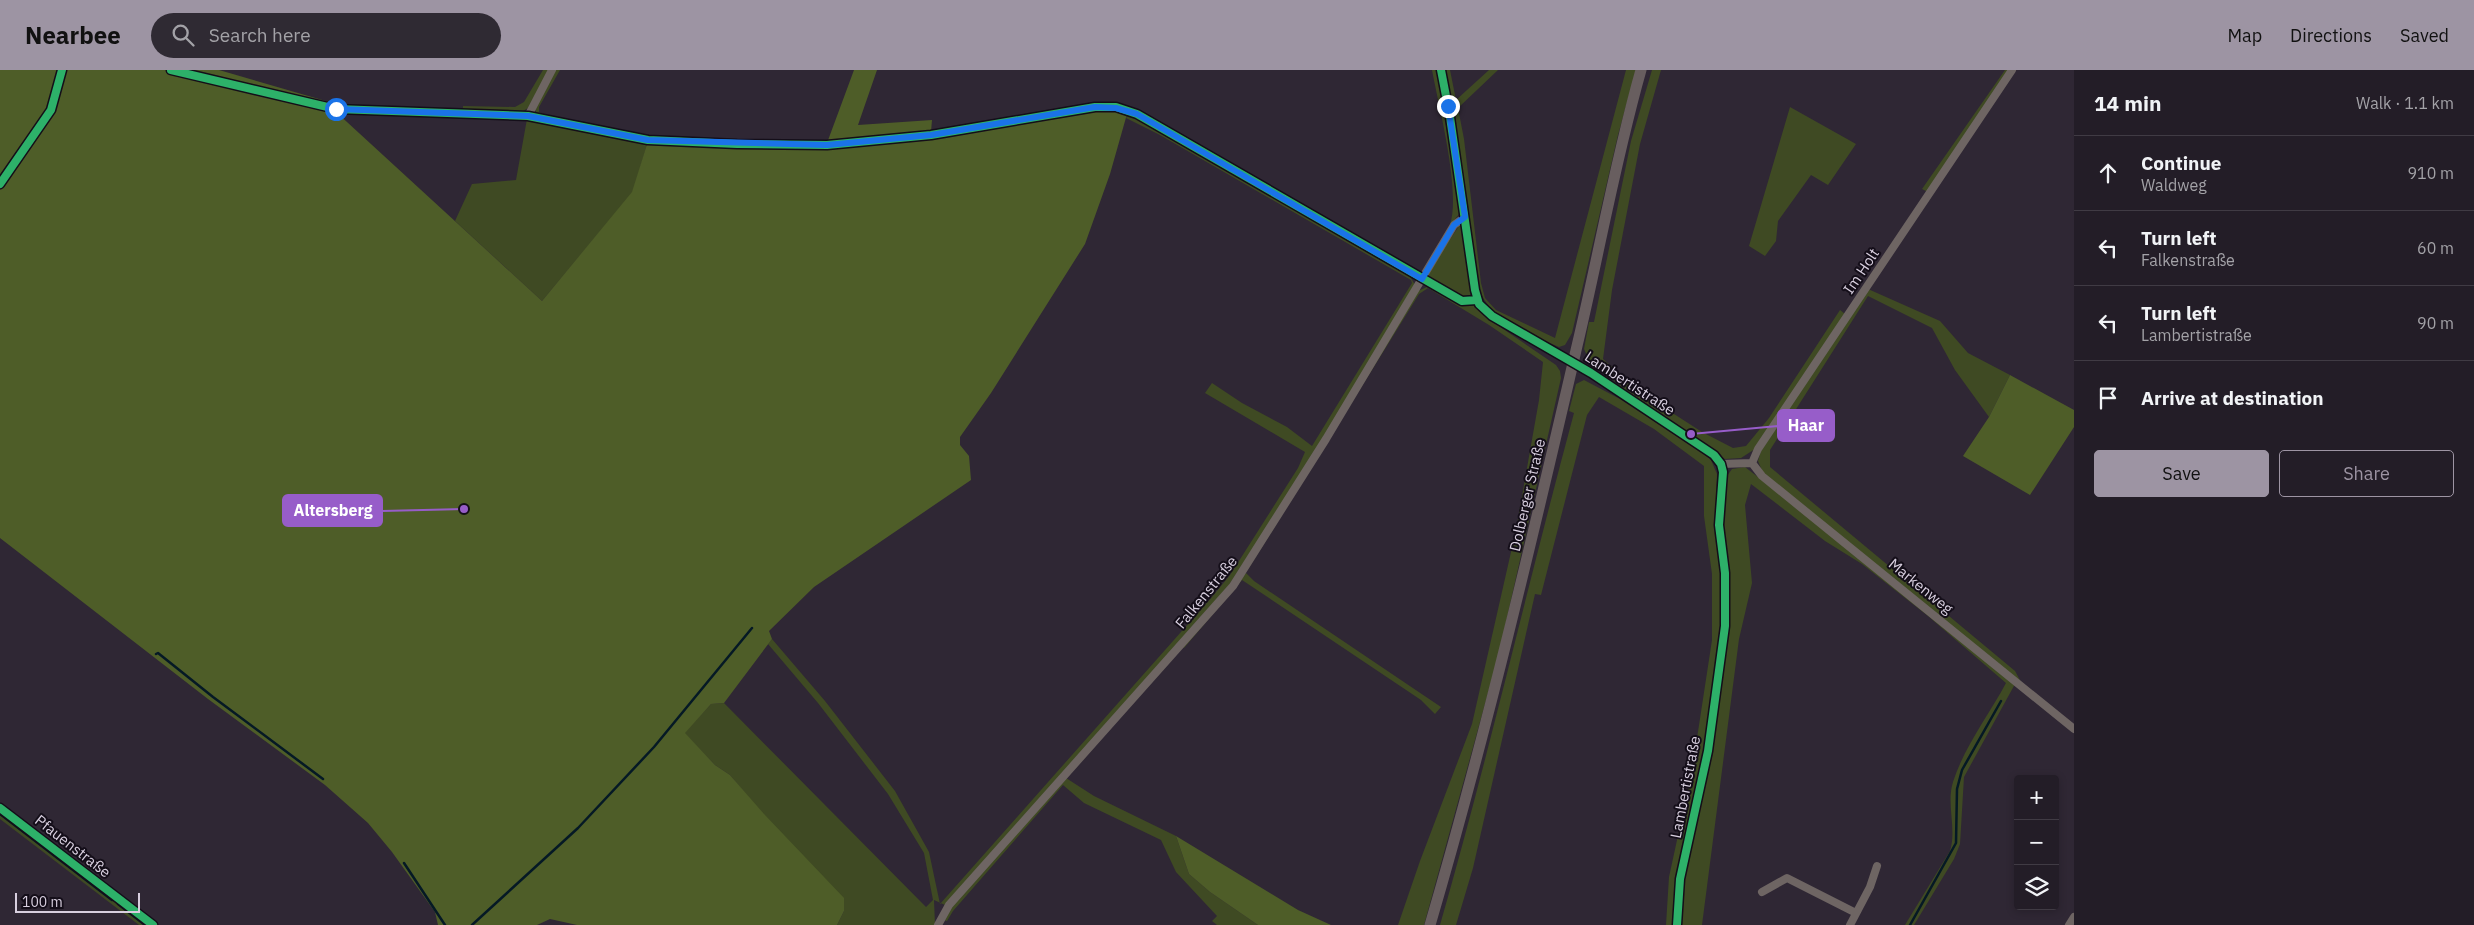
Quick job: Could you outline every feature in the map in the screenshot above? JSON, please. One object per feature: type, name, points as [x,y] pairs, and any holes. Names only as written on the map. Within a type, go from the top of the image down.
[{"type":"main road","name":"Dolberger Straße","points":[[1430,925],[1498,679],[1573,363],[1622,137],[1641,70]]},
{"type":"street","points":[[0,184],[51,110],[62,70]]},
{"type":"street","points":[[171,70],[336,109],[528,116],[648,140],[827,145],[931,135],[1095,107],[1116,108],[1137,114],[1462,302],[1477,300],[1441,70]]},
{"type":"street","points":[[528,116],[552,70]]},
{"type":"street","name":"Im Holt","points":[[1752,463],[1763,442],[2012,70]]},
{"type":"street","name":"Falkenstraße","points":[[938,925],[949,904],[1233,586],[1326,438],[1454,225],[1465,217]]},
{"type":"street","name":"Lambertistraße","points":[[1477,300],[1482,308],[1492,316],[1573,363],[1714,455],[1721,464],[1723,472],[1719,525],[1725,574],[1725,626],[1708,751],[1680,879],[1677,925]]},
{"type":"street","points":[[1721,464],[1752,463]]},
{"type":"street","name":"Markenweg","points":[[1752,463],[1762,476],[2074,729]]},
{"type":"street","name":"Pfauenstraße","points":[[0,808],[153,925]]},
{"type":"street","points":[[1850,925],[1870,887],[1877,866]]},
{"type":"street","points":[[1762,892],[1787,878],[1856,912]]},
{"type":"street","points":[[2069,925],[2074,917]]},
{"type":"green space","points":[[0,70],[219,70],[336,104],[335,111],[542,301],[632,192],[648,141],[827,143],[854,70],[877,70],[858,125],[932,120],[931,132],[1096,110],[1114,110],[1127,114],[1110,174],[1085,244],[991,393],[960,437],[960,445],[969,456],[971,480],[814,587],[769,631],[772,639],[724,703],[711,704],[685,733],[715,765],[730,775],[764,814],[844,898],[844,911],[837,925],[577,925],[550,919],[537,925],[438,925],[435,912],[392,852],[368,823],[325,785],[208,699],[0,538]]},
{"type":"green space","points":[[543,70],[549,70],[528,108],[520,113],[463,112],[463,106],[515,107],[524,102]]},
{"type":"green space","points":[[554,70],[560,70],[539,107],[539,112],[549,117],[537,114],[535,110]]},
{"type":"green space","points":[[1432,70],[1437,70],[1460,213],[1450,225],[1453,210],[1451,171]]},
{"type":"green space","points":[[1445,70],[1450,70],[1456,100],[1489,70],[1498,70],[1458,108],[1464,139],[1481,283],[1485,298],[1496,310],[1555,338],[1626,70],[1636,70],[1618,135],[1572,333],[1565,345],[1559,347],[1513,325],[1493,310],[1479,290],[1452,110],[1457,105],[1456,101],[1451,100]]},
{"type":"green space","points":[[1652,70],[1661,70],[1640,144],[1612,290],[1603,359],[1646,396],[1702,432],[1733,448],[1746,446],[1769,418],[1840,310],[1845,314],[1755,449],[1741,458],[1725,459],[1640,402],[1589,360],[1584,349],[1589,322],[1594,322],[1631,141]]},
{"type":"green space","points":[[2005,70],[2010,70],[1928,192],[1922,189]]},
{"type":"green space","points":[[1790,107],[1856,144],[1828,185],[1811,175],[1778,221],[1776,241],[1765,256],[1749,246]]},
{"type":"green space","points":[[1127,114],[1138,118],[1408,273],[1415,285],[1325,437],[1229,585],[945,905],[941,903],[1212,597],[1230,575],[1298,468],[1305,452],[1205,393],[1212,383],[1242,403],[1287,427],[1312,446],[1412,283],[1411,280],[1160,135],[1126,118]]},
{"type":"green space","points":[[527,119],[648,141],[633,192],[542,301],[455,221],[472,184],[516,180]]},
{"type":"green space","points":[[1459,226],[1463,228],[1471,291],[1470,296],[1464,299],[1427,277],[1428,272]]},
{"type":"green space","points":[[1427,287],[1460,304],[1474,305],[1490,320],[1556,365],[1560,371],[1561,378],[1499,653],[1424,925],[1398,925],[1472,724],[1516,530],[1539,400],[1543,362],[1489,325],[1428,288],[1419,294],[1246,573],[1418,291]]},
{"type":"green space","points":[[1868,289],[1940,321],[1968,353],[2010,375],[1989,417],[1955,370],[1932,328],[1868,296],[1770,450],[1770,467],[2015,671],[2021,682],[1763,473],[1758,461],[1761,451]]},
{"type":"green space","points":[[2010,375],[2074,410],[2074,427],[2030,495],[1963,456],[1989,417]]},
{"type":"green space","points":[[1584,380],[1620,399],[1700,451],[1711,460],[1717,474],[1715,526],[1722,574],[1720,626],[1704,750],[1676,878],[1673,925],[1666,925],[1669,877],[1692,771],[1712,640],[1712,574],[1704,516],[1704,466],[1654,429],[1599,397],[1587,415],[1541,595],[1535,594],[1473,868],[1456,925],[1440,925],[1574,413],[1569,411],[1576,384]]},
{"type":"green space","points":[[1745,467],[1865,560],[2015,684],[1964,777],[1960,844],[1954,859],[1914,925],[1905,925],[1950,851],[1952,843],[1951,790],[1953,782],[1970,744],[2006,683],[1928,616],[1862,564],[1825,541],[1751,484],[1745,505],[1752,583],[1739,639],[1702,925],[1681,925],[1684,880],[1713,752],[1723,663],[1728,573],[1723,527],[1727,476],[1732,469]]},
{"type":"green space","points":[[1246,573],[1254,581],[1441,707],[1435,714],[1421,700],[1242,580],[1184,648]]},
{"type":"green space","points":[[772,639],[825,701],[895,791],[929,852],[940,903],[934,900],[935,925],[837,925],[844,911],[730,775],[715,765],[684,733],[711,704],[724,703],[926,907],[933,900],[924,853],[888,794],[818,703],[768,644]]},
{"type":"green space","points":[[1066,778],[1094,796],[1176,836],[1189,874],[1210,892],[1258,925],[1217,925],[1212,921],[1217,916],[1176,872],[1161,840],[1084,803],[1063,785],[953,911],[947,921],[943,920],[949,909]]},
{"type":"green space","points":[[0,810],[150,925],[139,925],[0,819]]},
{"type":"green space","points":[[1176,836],[1298,910],[1331,925],[1258,925],[1210,892],[1189,874]]},
{"type":"waterway","points":[[472,925],[578,828],[654,747],[752,628]]},
{"type":"waterway","points":[[156,654],[158,653],[213,697],[323,779]]},
{"type":"waterway","points":[[1910,925],[1956,843],[1957,789],[1962,770],[2001,701]]},
{"type":"waterway","points":[[0,814],[112,900]]},
{"type":"waterway","points":[[404,863],[445,925]]},
{"type":"waterway","points":[[118,904],[145,925]]},
{"type":"cycle path","points":[[0,184],[51,110],[62,70]]},
{"type":"cycle path","points":[[171,70],[336,109],[528,116],[648,140],[737,144],[827,145],[931,135],[1095,107],[1116,107],[1137,114],[1462,301],[1477,300]]},
{"type":"cycle path","points":[[1441,70],[1450,117],[1475,290],[1479,304],[1492,316],[1591,373],[1714,455],[1721,464],[1723,472],[1719,525],[1725,573],[1725,626],[1708,751],[1680,879],[1677,925]]},
{"type":"cycle path","points":[[0,808],[153,925]]},
{"type":"place","name":"Haar","points":[[1691,434]]},
{"type":"place","name":"Altersberg","points":[[464,509]]},
{"type":"route","points":[[336,109],[528,116],[648,140],[737,144],[827,145],[931,135],[1095,107],[1116,108],[1137,114],[1422,279],[1454,225],[1465,217],[1448,106]]}]
